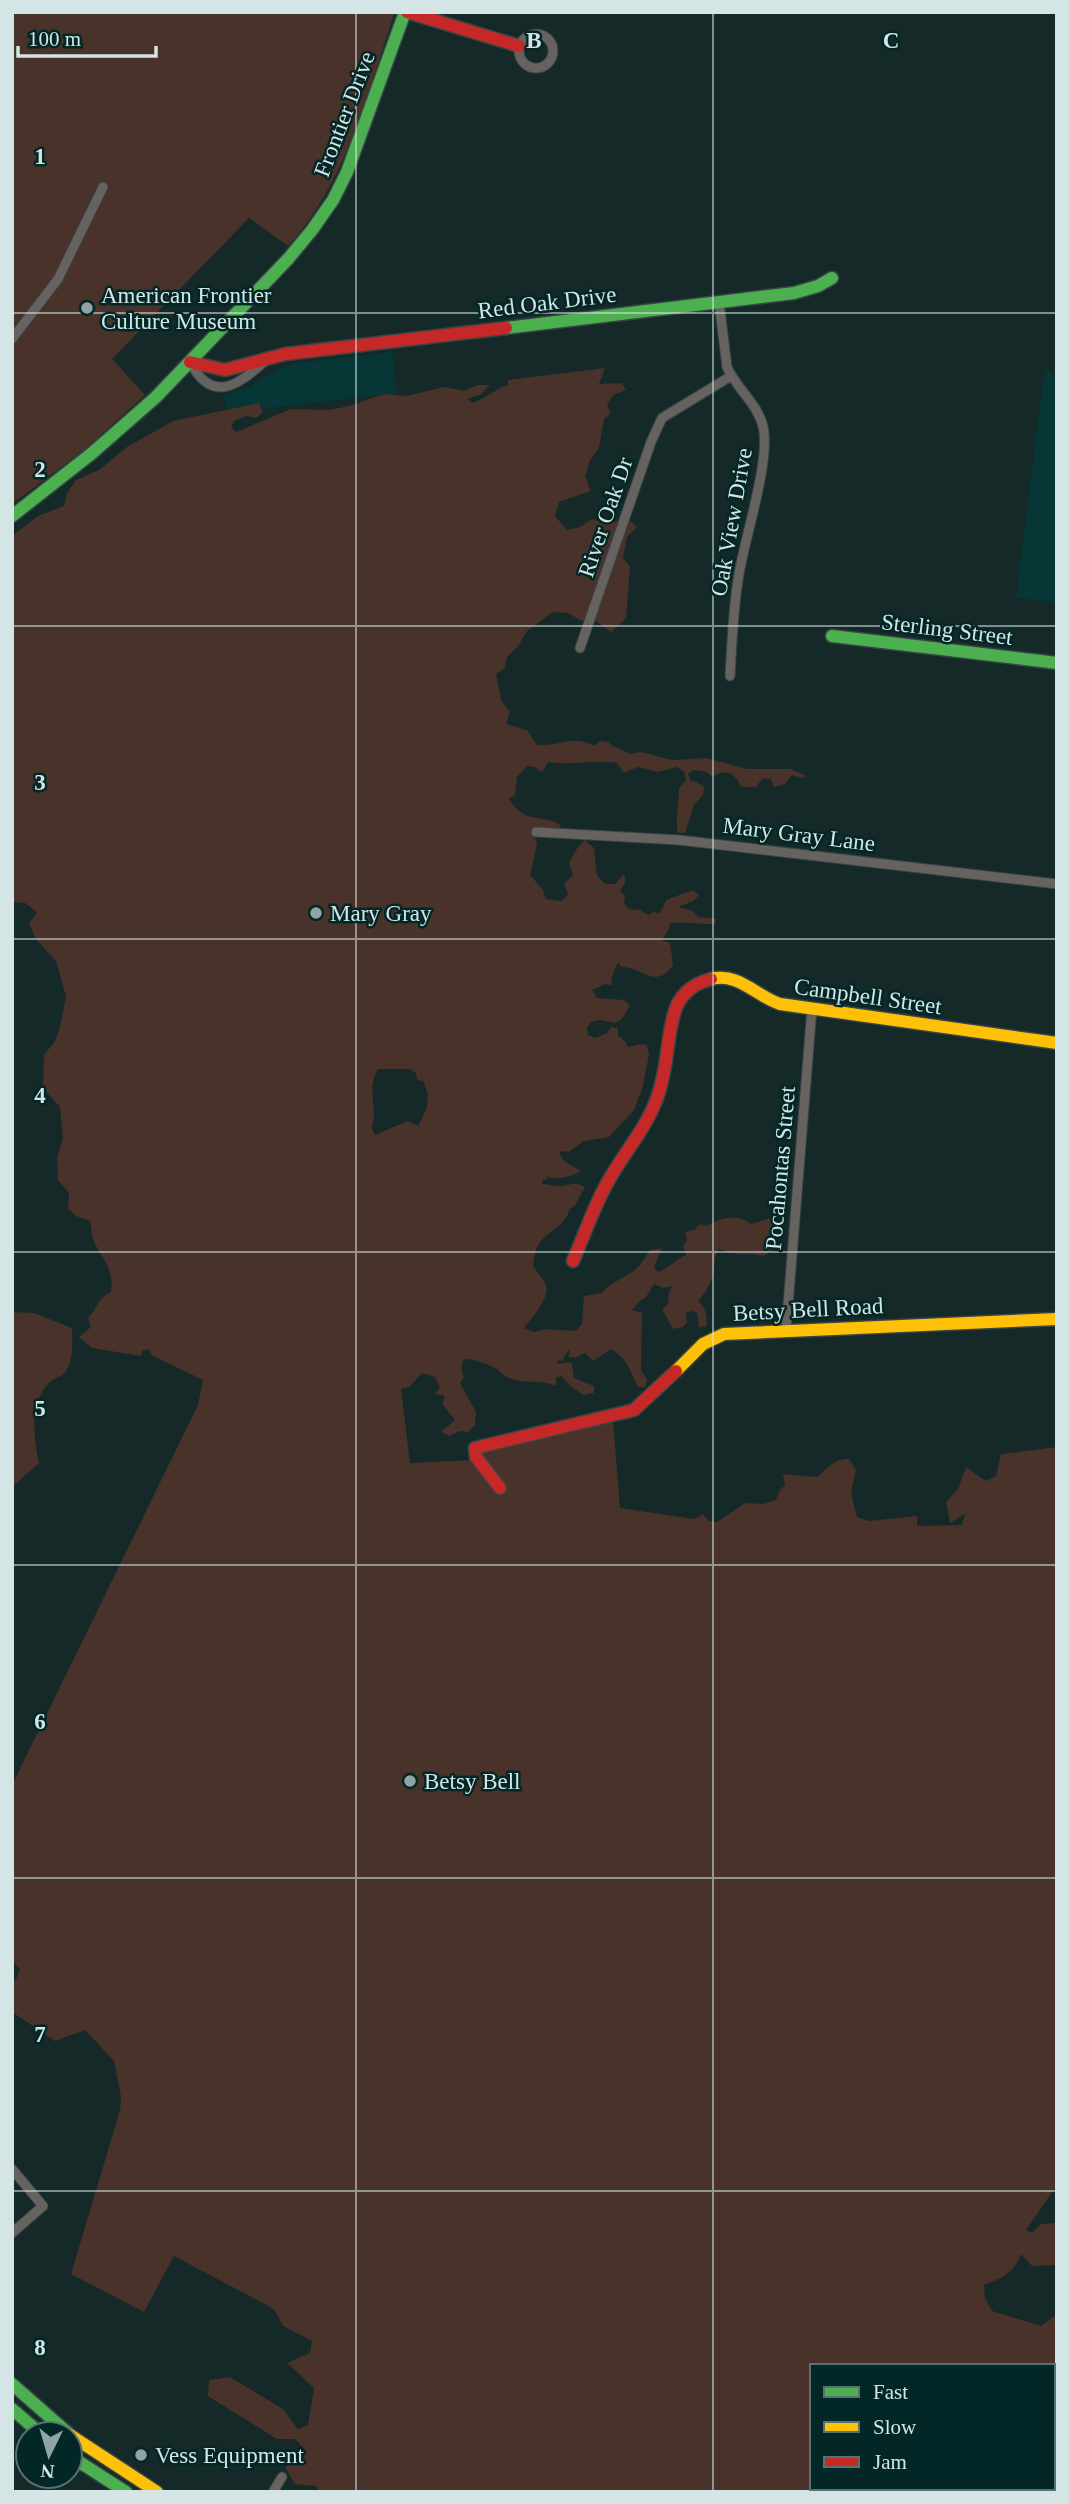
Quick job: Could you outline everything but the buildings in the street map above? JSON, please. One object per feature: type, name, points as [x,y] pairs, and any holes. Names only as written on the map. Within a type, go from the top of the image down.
[{"type":"street","points":[[406,12],[519,46]]},
{"type":"street","name":"Frontier Drive","points":[[12,516],[126,425],[295,251],[333,200],[347,172],[406,12]]},
{"type":"street","points":[[531,34],[543,35],[551,43],[554,54],[544,67],[532,68],[520,57],[519,46],[531,34]]},
{"type":"street","points":[[12,339],[58,279],[103,187]]},
{"type":"street","name":"Red Oak Drive","points":[[190,362],[225,370],[285,354],[794,293],[818,286],[832,278]]},
{"type":"street","name":"Oak View Drive","points":[[719,302],[725,356],[731,376],[758,413],[765,438],[762,466],[739,575],[730,676]]},
{"type":"street","name":"River Oak Dr","points":[[580,648],[651,442],[662,418],[731,376]]},
{"type":"street","name":"Sterling Street","points":[[832,636],[1057,663]]},
{"type":"street","name":"Mary Gray Lane","points":[[536,832],[679,839],[1057,884]]},
{"type":"street","name":"Campbell Street","points":[[573,1261],[613,1173],[643,1128],[656,1102],[667,1063],[672,1015],[676,1005],[685,993],[702,982],[726,977],[746,984],[774,1003],[1057,1043]]},
{"type":"street","name":"Pocahontas Street","points":[[786,1330],[812,1008]]},
{"type":"street","name":"Betsy Bell Road","points":[[500,1488],[476,1457],[475,1448],[634,1410],[702,1344],[724,1334],[1057,1319]]},
{"type":"street","points":[[12,2169],[43,2206],[12,2234]]},
{"type":"street","points":[[12,2384],[51,2420]]},
{"type":"street","points":[[84,2443],[157,2492]]},
{"type":"street","points":[[84,2464],[126,2492]]},
{"type":"street","points":[[272,2492],[282,2477]]},
{"type":"shaded area","name":"American Frontier Culture Museum","points":[[12,12],[395,12],[341,165],[309,220],[288,246],[249,218],[112,359],[145,395],[84,450],[12,504]]},
{"type":"shaded area","points":[[392,352],[397,393],[226,413],[224,395],[249,387],[278,369],[298,363]]},
{"type":"shaded area","points":[[605,368],[599,384],[622,383],[626,390],[613,395],[607,405],[611,413],[604,419],[599,448],[590,460],[585,476],[591,491],[559,502],[555,516],[567,530],[580,527],[592,519],[607,523],[628,519],[637,527],[627,537],[623,558],[630,567],[626,618],[611,632],[596,621],[582,621],[568,613],[553,612],[527,631],[507,657],[505,668],[496,674],[501,700],[510,712],[506,724],[527,730],[537,745],[579,741],[594,746],[600,741],[608,742],[630,754],[641,752],[672,760],[706,758],[747,769],[791,769],[806,776],[802,778],[792,775],[785,784],[774,787],[771,779],[763,778],[756,787],[741,787],[730,773],[712,777],[707,772],[693,770],[688,774],[691,781],[704,787],[703,795],[694,805],[685,833],[678,833],[677,829],[679,788],[686,781],[684,772],[677,767],[658,772],[638,767],[624,773],[617,763],[548,762],[542,772],[527,766],[517,777],[515,796],[509,798],[514,806],[526,815],[561,825],[559,829],[533,831],[537,844],[530,875],[543,890],[546,899],[562,901],[568,894],[564,884],[573,875],[569,862],[585,840],[594,848],[597,875],[605,884],[615,884],[624,874],[626,881],[620,891],[625,896],[624,903],[629,909],[640,910],[649,915],[653,912],[660,913],[666,900],[693,890],[699,895],[693,901],[678,907],[693,911],[698,917],[716,919],[715,924],[670,923],[662,940],[670,943],[673,965],[666,973],[654,977],[621,967],[618,962],[611,979],[612,985],[605,984],[592,990],[597,998],[624,1000],[630,1006],[621,1020],[614,1023],[601,1020],[591,1022],[587,1028],[588,1035],[595,1038],[607,1033],[611,1027],[618,1028],[618,1036],[628,1047],[647,1045],[649,1055],[643,1086],[634,1110],[609,1137],[584,1141],[569,1152],[559,1153],[564,1161],[581,1171],[542,1180],[542,1184],[576,1184],[585,1187],[565,1220],[543,1239],[537,1249],[533,1266],[544,1281],[546,1291],[539,1308],[524,1328],[534,1332],[545,1329],[576,1331],[582,1324],[584,1296],[602,1293],[636,1269],[651,1250],[662,1248],[654,1267],[658,1272],[665,1269],[686,1255],[683,1246],[687,1240],[685,1232],[694,1230],[700,1224],[707,1226],[718,1220],[735,1218],[751,1224],[771,1218],[774,1226],[773,1249],[764,1256],[719,1249],[710,1283],[698,1301],[706,1312],[706,1326],[699,1328],[697,1313],[693,1311],[686,1313],[687,1322],[683,1327],[673,1329],[662,1309],[669,1303],[668,1296],[672,1286],[663,1288],[654,1284],[646,1297],[632,1310],[642,1313],[641,1370],[647,1380],[645,1387],[638,1387],[625,1361],[611,1349],[593,1361],[585,1353],[575,1358],[568,1357],[568,1350],[562,1361],[557,1360],[558,1364],[572,1364],[574,1378],[594,1386],[594,1393],[584,1395],[571,1387],[561,1376],[556,1378],[556,1386],[511,1379],[498,1369],[464,1359],[461,1368],[464,1377],[460,1383],[476,1412],[475,1425],[468,1432],[460,1431],[449,1436],[441,1432],[455,1420],[443,1405],[444,1396],[435,1394],[440,1387],[435,1377],[422,1373],[409,1387],[401,1389],[410,1463],[475,1460],[483,1451],[613,1420],[620,1508],[694,1519],[703,1514],[709,1521],[717,1522],[745,1503],[763,1504],[776,1500],[785,1485],[783,1474],[818,1477],[836,1462],[849,1459],[856,1470],[851,1493],[857,1517],[869,1521],[917,1516],[917,1526],[962,1525],[965,1514],[950,1523],[946,1502],[958,1489],[966,1467],[986,1481],[996,1476],[1001,1454],[1057,1447],[1057,2185],[1026,2230],[1032,2233],[1041,2224],[1057,2223],[1057,2265],[1032,2266],[1021,2254],[1007,2274],[984,2285],[985,2298],[992,2311],[1041,2326],[1057,2314],[1057,2492],[319,2492],[316,2486],[295,2484],[285,2467],[306,2451],[295,2439],[277,2439],[208,2396],[209,2380],[230,2377],[283,2409],[298,2429],[308,2425],[314,2388],[287,2363],[310,2353],[312,2341],[283,2326],[274,2309],[174,2256],[144,2312],[71,2274],[120,2110],[121,2097],[114,2061],[85,2030],[55,2041],[12,2012],[12,1981],[15,1981],[20,1970],[12,1959],[12,1785],[198,1405],[203,1380],[151,1355],[149,1349],[142,1351],[141,1356],[92,1348],[79,1337],[91,1327],[88,1317],[101,1299],[111,1292],[112,1284],[107,1266],[94,1241],[90,1221],[76,1216],[68,1209],[69,1193],[58,1180],[57,1157],[63,1139],[60,1107],[43,1088],[44,1055],[55,1041],[66,996],[56,961],[36,939],[29,924],[37,912],[25,903],[12,902],[12,536],[38,516],[64,506],[67,493],[76,480],[99,470],[127,447],[173,421],[259,403],[263,412],[256,418],[246,416],[234,421],[231,427],[236,432],[291,409],[329,410],[384,394],[407,396],[444,387],[464,391],[478,385],[490,385],[480,395],[467,399],[473,403],[508,385],[508,380]],"holes":[[[378,1069],[409,1069],[416,1073],[417,1080],[423,1081],[427,1093],[427,1104],[418,1126],[408,1121],[375,1135],[372,1127],[372,1091]]]},
{"type":"shaded area","points":[[1045,368],[1057,378],[1057,602],[1016,598]]},
{"type":"shaded area","points":[[12,1312],[34,1313],[72,1328],[72,1353],[66,1371],[49,1383],[42,1392],[35,1411],[39,1463],[12,1487]]},
{"type":"traffic: fast","points":[[12,516],[91,454],[156,397],[288,259],[312,230],[333,200],[347,172],[405,12]]},
{"type":"traffic: fast","points":[[506,328],[794,293],[818,286],[832,278]]},
{"type":"traffic: fast","points":[[832,636],[1057,663]]},
{"type":"traffic: fast","points":[[12,2384],[53,2420]]},
{"type":"traffic: fast","points":[[12,2409],[25,2420]]},
{"type":"traffic: fast","points":[[84,2465],[126,2492]]},
{"type":"traffic: slow","points":[[711,979],[730,979],[780,1004],[1057,1043]]},
{"type":"traffic: slow","points":[[676,1371],[703,1344],[724,1334],[1057,1319]]},
{"type":"traffic: slow","points":[[84,2444],[157,2492]]},
{"type":"traffic: jam","points":[[407,12],[519,46]]},
{"type":"traffic: jam","points":[[190,362],[225,370],[285,354],[506,328]]},
{"type":"traffic: jam","points":[[573,1261],[607,1183],[653,1108],[661,1087],[676,1007],[687,991],[711,979]]},
{"type":"traffic: jam","points":[[500,1488],[476,1457],[475,1448],[634,1410],[676,1371]]},
{"type":"place","name":"American Frontier Culture Museum","points":[[87,308]]},
{"type":"place","name":"Mary Gray","points":[[316,913]]},
{"type":"place","name":"Betsy Bell","points":[[410,1781]]},
{"type":"place","name":"Vess Equipment","points":[[141,2455]]}]
